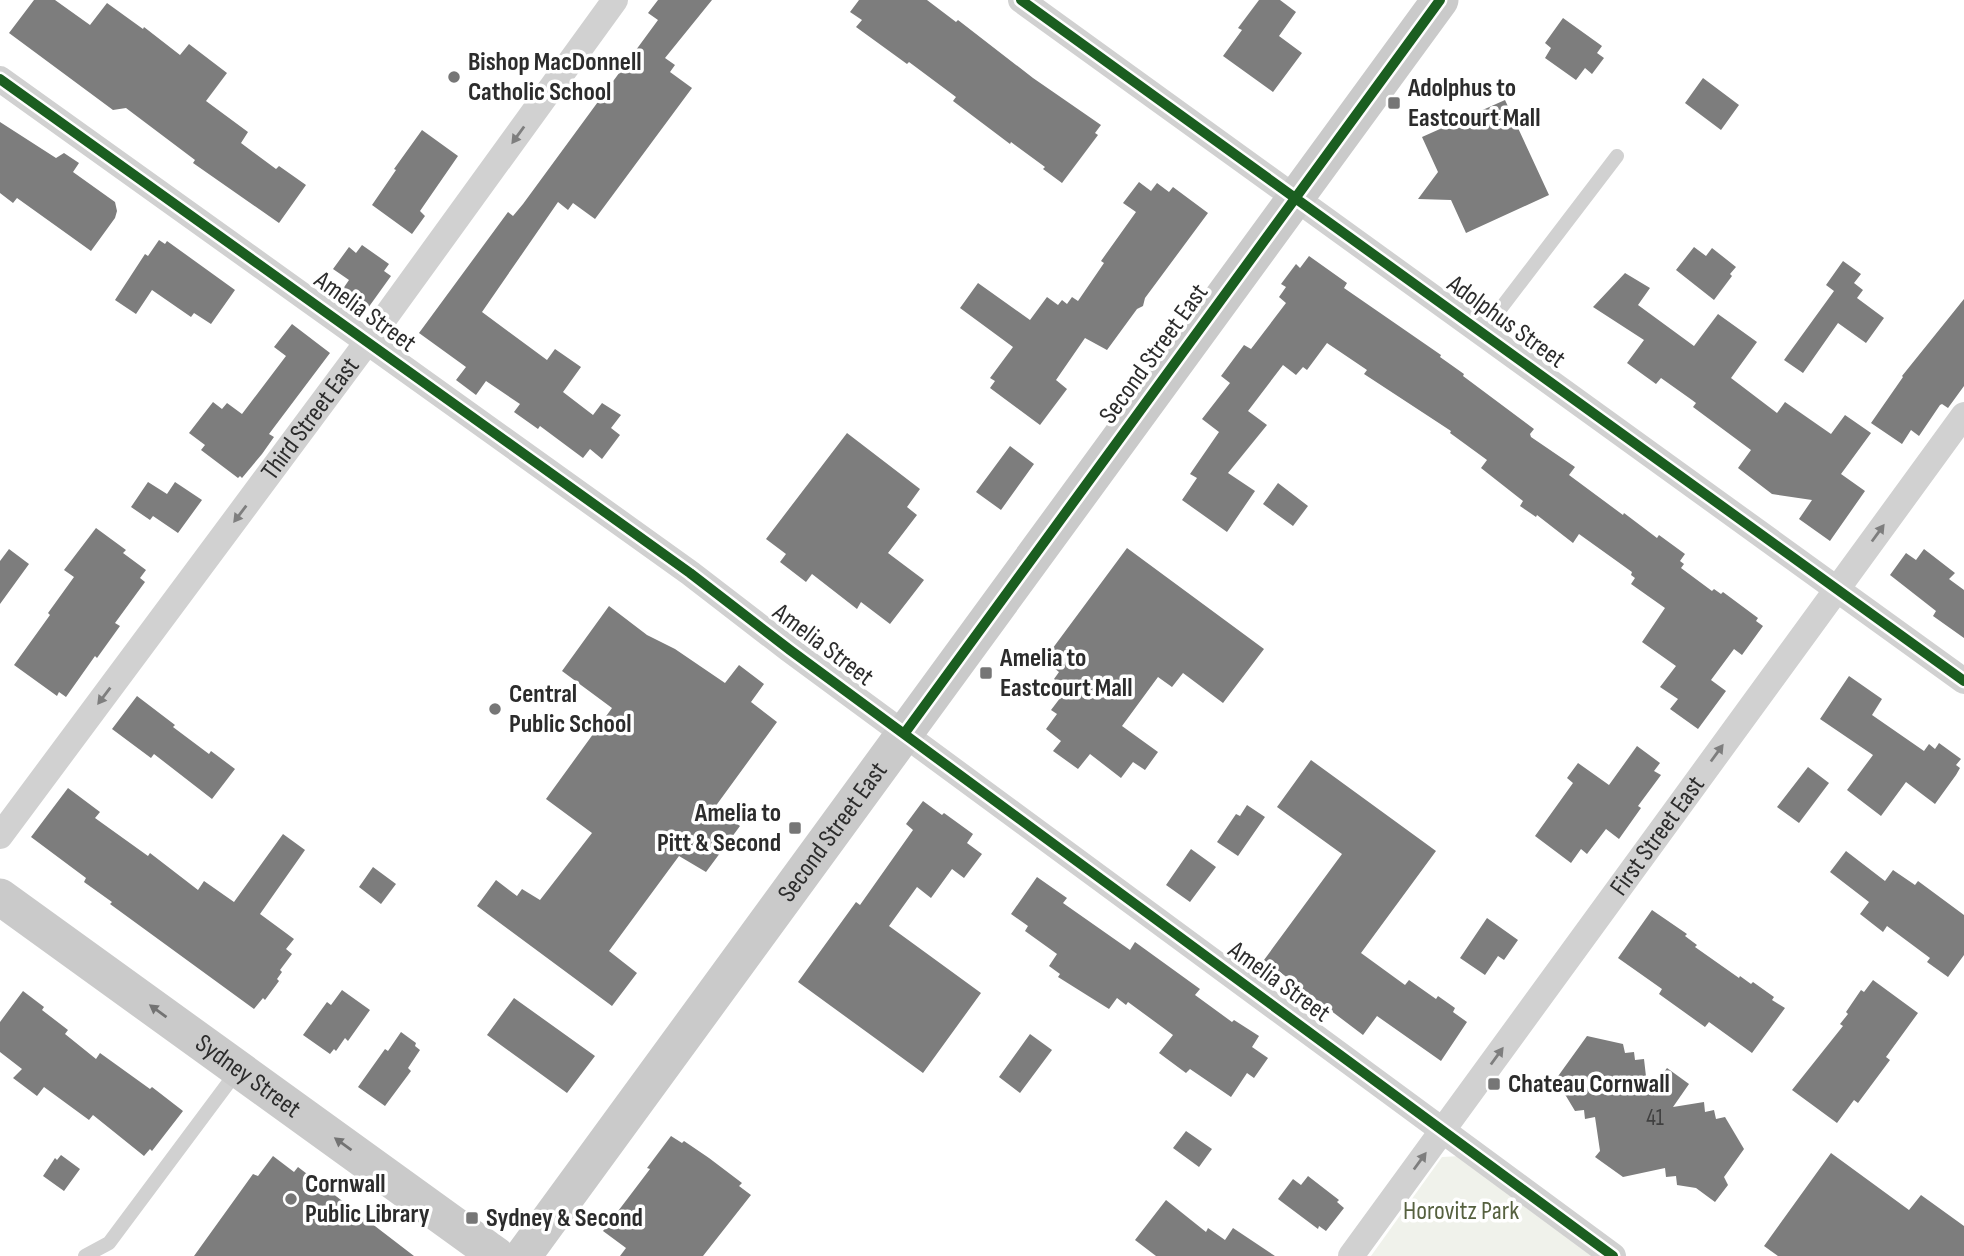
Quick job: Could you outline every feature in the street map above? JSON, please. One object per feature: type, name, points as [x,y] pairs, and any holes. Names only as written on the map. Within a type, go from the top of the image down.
[{"type":"main road","name":"Second Street East","points":[[523,1256],[1440,0]]},
{"type":"main road","name":"Sydney Street","points":[[0,897],[497,1256]]},
{"type":"street","name":"Third Street East","points":[[0,836],[368,341],[615,0]]},
{"type":"street","name":"Adolphus Street","points":[[1021,0],[1964,681]]},
{"type":"street","name":"Amelia Street","points":[[0,79],[690,573],[790,650],[1613,1256]]},
{"type":"street","name":"First Street East","points":[[1351,1256],[1964,415]]},
{"type":"lane","points":[[1482,332],[1617,156]]},
{"type":"lane","points":[[85,1256],[109,1243],[239,1069]]},
{"type":"green space","name":"Horovitz Park","points":[[1461,1156],[1596,1256],[1371,1256],[1442,1157]]},
{"type":"building","points":[[34,0],[55,0],[90,25],[107,3],[180,55],[189,44],[227,73],[206,101],[248,132],[241,143],[276,169],[279,166],[306,185],[279,223],[193,163],[195,160],[126,108],[113,110],[9,33]]},
{"type":"building","points":[[658,0],[712,0],[665,58],[675,65],[670,72],[692,88],[595,219],[573,203],[568,210],[558,202],[482,312],[547,360],[555,349],[581,367],[563,392],[593,415],[602,403],[621,415],[611,428],[620,435],[602,459],[590,449],[583,458],[540,426],[538,429],[514,412],[520,404],[486,381],[476,395],[456,380],[466,367],[419,333],[508,212],[513,216],[523,204],[658,20],[648,13]]},
{"type":"building","points":[[859,0],[927,0],[1101,125],[1095,133],[1098,135],[1062,183],[1043,169],[1045,167],[953,101],[956,97],[856,27],[862,20],[850,12]]},
{"type":"building","points":[[1259,0],[1280,0],[1296,12],[1279,36],[1302,53],[1273,92],[1223,56],[1242,30],[1238,28]]},
{"type":"building","points":[[1563,18],[1602,46],[1597,53],[1604,58],[1592,74],[1585,68],[1576,80],[1545,58],[1551,48],[1545,43]]},
{"type":"building","points":[[1703,78],[1739,105],[1721,130],[1685,103]]},
{"type":"building","points":[[1505,100],[1549,195],[1466,233],[1451,200],[1418,199],[1438,172],[1422,137]]},
{"type":"building","points":[[0,122],[56,158],[64,153],[79,163],[73,172],[115,202],[115,218],[91,251],[17,198],[13,203],[0,193]]},
{"type":"building","points":[[422,130],[458,156],[420,211],[425,216],[412,234],[372,205]]},
{"type":"building","points":[[1139,182],[1151,191],[1157,183],[1169,192],[1173,187],[1208,213],[1145,298],[1143,306],[1137,309],[1107,350],[1085,338],[1056,380],[1067,389],[1040,425],[990,388],[995,381],[990,378],[1013,347],[960,308],[978,283],[1030,320],[1047,297],[1058,305],[1062,300],[1067,304],[1072,297],[1078,301],[1104,263],[1101,261],[1136,212],[1123,203]]},
{"type":"building","points":[[159,240],[165,244],[167,241],[235,290],[211,324],[194,313],[191,317],[152,290],[136,314],[115,300],[145,254],[148,256]]},
{"type":"building","points":[[362,245],[389,264],[384,271],[391,276],[368,308],[365,306],[360,313],[338,296],[349,280],[333,269],[349,247],[356,253]]},
{"type":"building","points":[[1694,247],[1706,256],[1712,248],[1736,267],[1714,300],[1676,270]]},
{"type":"building","points":[[1309,256],[1347,283],[1344,288],[1441,355],[1440,357],[1464,374],[1463,376],[1534,429],[1531,437],[1575,467],[1569,475],[1623,515],[1624,513],[1657,538],[1659,535],[1685,554],[1680,561],[1684,564],[1681,568],[1712,591],[1714,589],[1721,594],[1723,592],[1758,618],[1756,621],[1763,626],[1742,655],[1734,649],[1711,680],[1726,691],[1698,729],[1670,709],[1678,699],[1660,687],[1676,666],[1642,642],[1665,608],[1631,584],[1635,578],[1631,575],[1632,572],[1579,534],[1573,543],[1537,515],[1536,517],[1520,506],[1523,501],[1481,468],[1487,460],[1450,433],[1451,431],[1364,374],[1367,370],[1327,343],[1307,370],[1303,367],[1296,375],[1283,365],[1248,411],[1267,425],[1228,473],[1255,491],[1227,532],[1182,500],[1197,478],[1190,474],[1219,432],[1202,419],[1230,383],[1221,376],[1244,345],[1251,349],[1286,303],[1279,297],[1286,287],[1281,284],[1296,264],[1300,268]]},
{"type":"building","points":[[1843,261],[1861,274],[1854,283],[1863,290],[1857,298],[1884,318],[1866,343],[1838,323],[1803,373],[1784,360],[1834,291],[1826,285]]},
{"type":"building","points":[[1625,273],[1650,288],[1638,305],[1694,346],[1718,314],[1757,342],[1731,378],[1777,413],[1785,402],[1831,434],[1845,415],[1871,433],[1841,474],[1865,491],[1830,541],[1799,519],[1812,500],[1772,494],[1738,468],[1751,450],[1693,407],[1696,403],[1661,378],[1656,384],[1627,363],[1644,340],[1593,307]]},
{"type":"building","points":[[1964,299],[1964,386],[1948,408],[1940,405],[1919,436],[1911,430],[1902,444],[1871,423],[1902,376]]},
{"type":"building","points":[[292,324],[330,353],[269,434],[274,437],[262,454],[242,478],[238,478],[201,450],[205,445],[189,433],[213,402],[222,409],[227,403],[242,414],[286,356],[274,347]]},
{"type":"building","points":[[847,433],[920,489],[907,507],[917,515],[888,553],[924,580],[890,624],[861,602],[857,609],[812,574],[806,582],[780,562],[786,554],[766,539]]},
{"type":"building","points":[[1010,446],[1034,464],[1001,510],[976,492]]},
{"type":"building","points":[[148,482],[167,494],[175,482],[202,500],[178,533],[153,516],[150,520],[131,507]]},
{"type":"building","points":[[1278,483],[1308,506],[1293,526],[1263,504]]},
{"type":"building","points":[[96,528],[126,550],[123,553],[146,570],[140,578],[145,582],[115,623],[120,626],[97,658],[95,656],[66,697],[59,692],[57,696],[14,665],[74,577],[64,570]]},
{"type":"building","points":[[1127,548],[1264,649],[1223,703],[1183,673],[1172,687],[1158,677],[1122,726],[1158,752],[1145,770],[1133,762],[1121,778],[1090,754],[1078,769],[1053,751],[1061,741],[1046,729],[1057,714],[1051,710],[1067,689],[1054,679],[1059,672],[1044,660]]},
{"type":"building","points":[[9,549],[29,564],[0,604],[0,561]]},
{"type":"building","points":[[1924,549],[1955,573],[1949,579],[1964,590],[1964,638],[1933,616],[1936,611],[1890,575],[1906,553],[1916,560]]},
{"type":"building","points":[[609,606],[647,635],[675,649],[725,683],[739,665],[764,684],[751,702],[777,722],[715,807],[740,826],[706,872],[679,856],[609,951],[637,973],[612,1006],[477,906],[496,880],[517,896],[522,889],[540,900],[592,833],[546,799],[612,708],[562,671]]},
{"type":"building","points":[[1849,676],[1882,699],[1872,715],[1924,751],[1929,744],[1935,749],[1939,743],[1961,759],[1956,765],[1960,768],[1956,775],[1935,804],[1906,782],[1881,816],[1847,790],[1873,755],[1820,719]]},
{"type":"building","points":[[137,696],[209,754],[211,751],[235,769],[212,799],[154,754],[151,758],[112,729]]},
{"type":"building","points":[[1637,746],[1660,763],[1654,771],[1661,775],[1638,806],[1641,808],[1619,839],[1606,829],[1587,854],[1581,849],[1571,863],[1535,836],[1573,783],[1567,778],[1578,763],[1609,785]]},
{"type":"building","points":[[1311,760],[1436,851],[1361,953],[1405,985],[1409,980],[1436,999],[1438,996],[1455,1008],[1453,1012],[1467,1022],[1441,1061],[1377,1016],[1363,1035],[1264,960],[1342,854],[1277,807]]},
{"type":"building","points":[[1808,767],[1829,783],[1799,823],[1777,807]]},
{"type":"building","points":[[68,788],[100,812],[95,818],[148,856],[150,853],[198,890],[204,881],[234,902],[283,834],[305,850],[260,914],[294,939],[286,949],[292,954],[280,970],[282,972],[277,979],[279,981],[265,1000],[263,998],[254,1009],[110,904],[112,902],[84,882],[86,878],[31,837]]},
{"type":"building","points":[[923,801],[973,834],[967,843],[982,854],[964,878],[952,869],[931,898],[917,887],[889,926],[981,993],[923,1073],[798,982],[856,902],[860,905],[913,830],[906,824]]},
{"type":"building","points":[[1247,805],[1265,817],[1238,856],[1217,842],[1236,814],[1240,816]]},
{"type":"building","points":[[1191,849],[1216,867],[1190,902],[1166,885]]},
{"type":"building","points":[[1846,851],[1885,881],[1893,870],[1915,885],[1918,881],[1964,915],[1964,955],[1948,977],[1927,962],[1930,958],[1887,926],[1883,932],[1860,914],[1869,902],[1830,872]]},
{"type":"building","points":[[373,867],[396,884],[381,904],[359,887]]},
{"type":"building","points":[[1037,877],[1067,898],[1063,903],[1130,950],[1135,942],[1200,989],[1195,995],[1232,1022],[1234,1020],[1259,1036],[1252,1047],[1268,1058],[1254,1078],[1247,1073],[1231,1097],[1190,1069],[1186,1073],[1159,1053],[1173,1035],[1128,1002],[1126,1005],[1117,998],[1109,1009],[1058,977],[1060,974],[1049,966],[1057,954],[1025,931],[1028,926],[1011,914]]},
{"type":"building","points":[[1652,910],[1687,934],[1685,936],[1697,945],[1695,947],[1739,978],[1740,976],[1751,984],[1753,982],[1785,1008],[1752,1053],[1709,1022],[1705,1027],[1659,994],[1662,989],[1618,958]]},
{"type":"building","points":[[1487,918],[1518,940],[1504,960],[1498,956],[1485,975],[1460,958]]},
{"type":"building","points":[[1873,980],[1918,1013],[1886,1057],[1890,1060],[1858,1103],[1854,1100],[1837,1123],[1792,1090],[1843,1026],[1840,1024],[1848,1014],[1846,1012],[1861,990],[1864,992]]},
{"type":"building","points":[[342,990],[370,1010],[348,1041],[345,1038],[336,1051],[334,1049],[330,1054],[303,1035],[327,1002],[331,1005]]},
{"type":"building","points":[[23,991],[68,1030],[65,1034],[96,1059],[100,1053],[183,1111],[152,1151],[150,1149],[144,1156],[93,1115],[89,1120],[44,1087],[37,1096],[13,1078],[22,1069],[0,1052],[0,1022]]},
{"type":"building","points":[[514,998],[595,1056],[567,1093],[487,1035]]},
{"type":"building","points":[[401,1032],[416,1043],[415,1046],[420,1050],[408,1068],[411,1071],[385,1106],[358,1087],[385,1049],[388,1051]]},
{"type":"building","points":[[1030,1034],[1052,1050],[1020,1093],[999,1077]]},
{"type":"building","points":[[1587,1036],[1623,1044],[1625,1053],[1634,1052],[1635,1060],[1644,1059],[1648,1094],[1667,1068],[1689,1084],[1673,1107],[1704,1102],[1705,1112],[1714,1110],[1716,1119],[1725,1117],[1744,1149],[1724,1177],[1728,1185],[1715,1202],[1696,1188],[1677,1185],[1676,1176],[1666,1177],[1665,1168],[1623,1177],[1595,1157],[1600,1151],[1595,1117],[1585,1119],[1584,1110],[1575,1111],[1563,1091],[1567,1086],[1556,1079]]},
{"type":"building","points":[[1186,1131],[1212,1149],[1199,1167],[1173,1148]]},
{"type":"building","points":[[671,1136],[682,1143],[684,1141],[709,1158],[742,1183],[739,1186],[751,1195],[703,1256],[620,1256],[626,1248],[603,1231],[650,1169],[647,1168]]},
{"type":"building","points":[[1831,1153],[1909,1210],[1921,1195],[1964,1226],[1964,1256],[1778,1256],[1764,1246]]},
{"type":"building","points":[[61,1155],[80,1169],[64,1191],[43,1176],[55,1158],[57,1160]]},
{"type":"building","name":"Cornwall Public Library","points":[[273,1156],[294,1172],[298,1167],[414,1256],[194,1256],[253,1174],[258,1176]]},
{"type":"building","points":[[1308,1176],[1339,1200],[1337,1202],[1344,1208],[1326,1231],[1319,1226],[1318,1229],[1278,1199],[1293,1179],[1301,1185]]},
{"type":"building","points":[[1166,1200],[1206,1232],[1208,1228],[1225,1240],[1233,1228],[1275,1256],[1156,1256],[1135,1240]]},
{"type":"cycle path","points":[[1021,0],[1964,681]]},
{"type":"cycle path","points":[[904,734],[1440,0]]},
{"type":"cycle path","points":[[0,79],[690,573],[790,650],[1613,1256]]},
{"type":"place","name":"Bishop MacDonnell Catholic School","points":[[454,77]]},
{"type":"place","name":"Adolphus to Eastcourt Mall","points":[[1394,103]]},
{"type":"place","name":"Amelia to Eastcourt Mall","points":[[986,673]]},
{"type":"place","name":"Central Public School","points":[[495,709]]},
{"type":"place","name":"Amelia to Pitt & Second","points":[[795,828]]},
{"type":"place","name":"Chateau Cornwall","points":[[1494,1084]]},
{"type":"place","name":"Cornwall Public Library","points":[[291,1199]]},
{"type":"place","name":"Sydney & Second","points":[[472,1218]]}]
